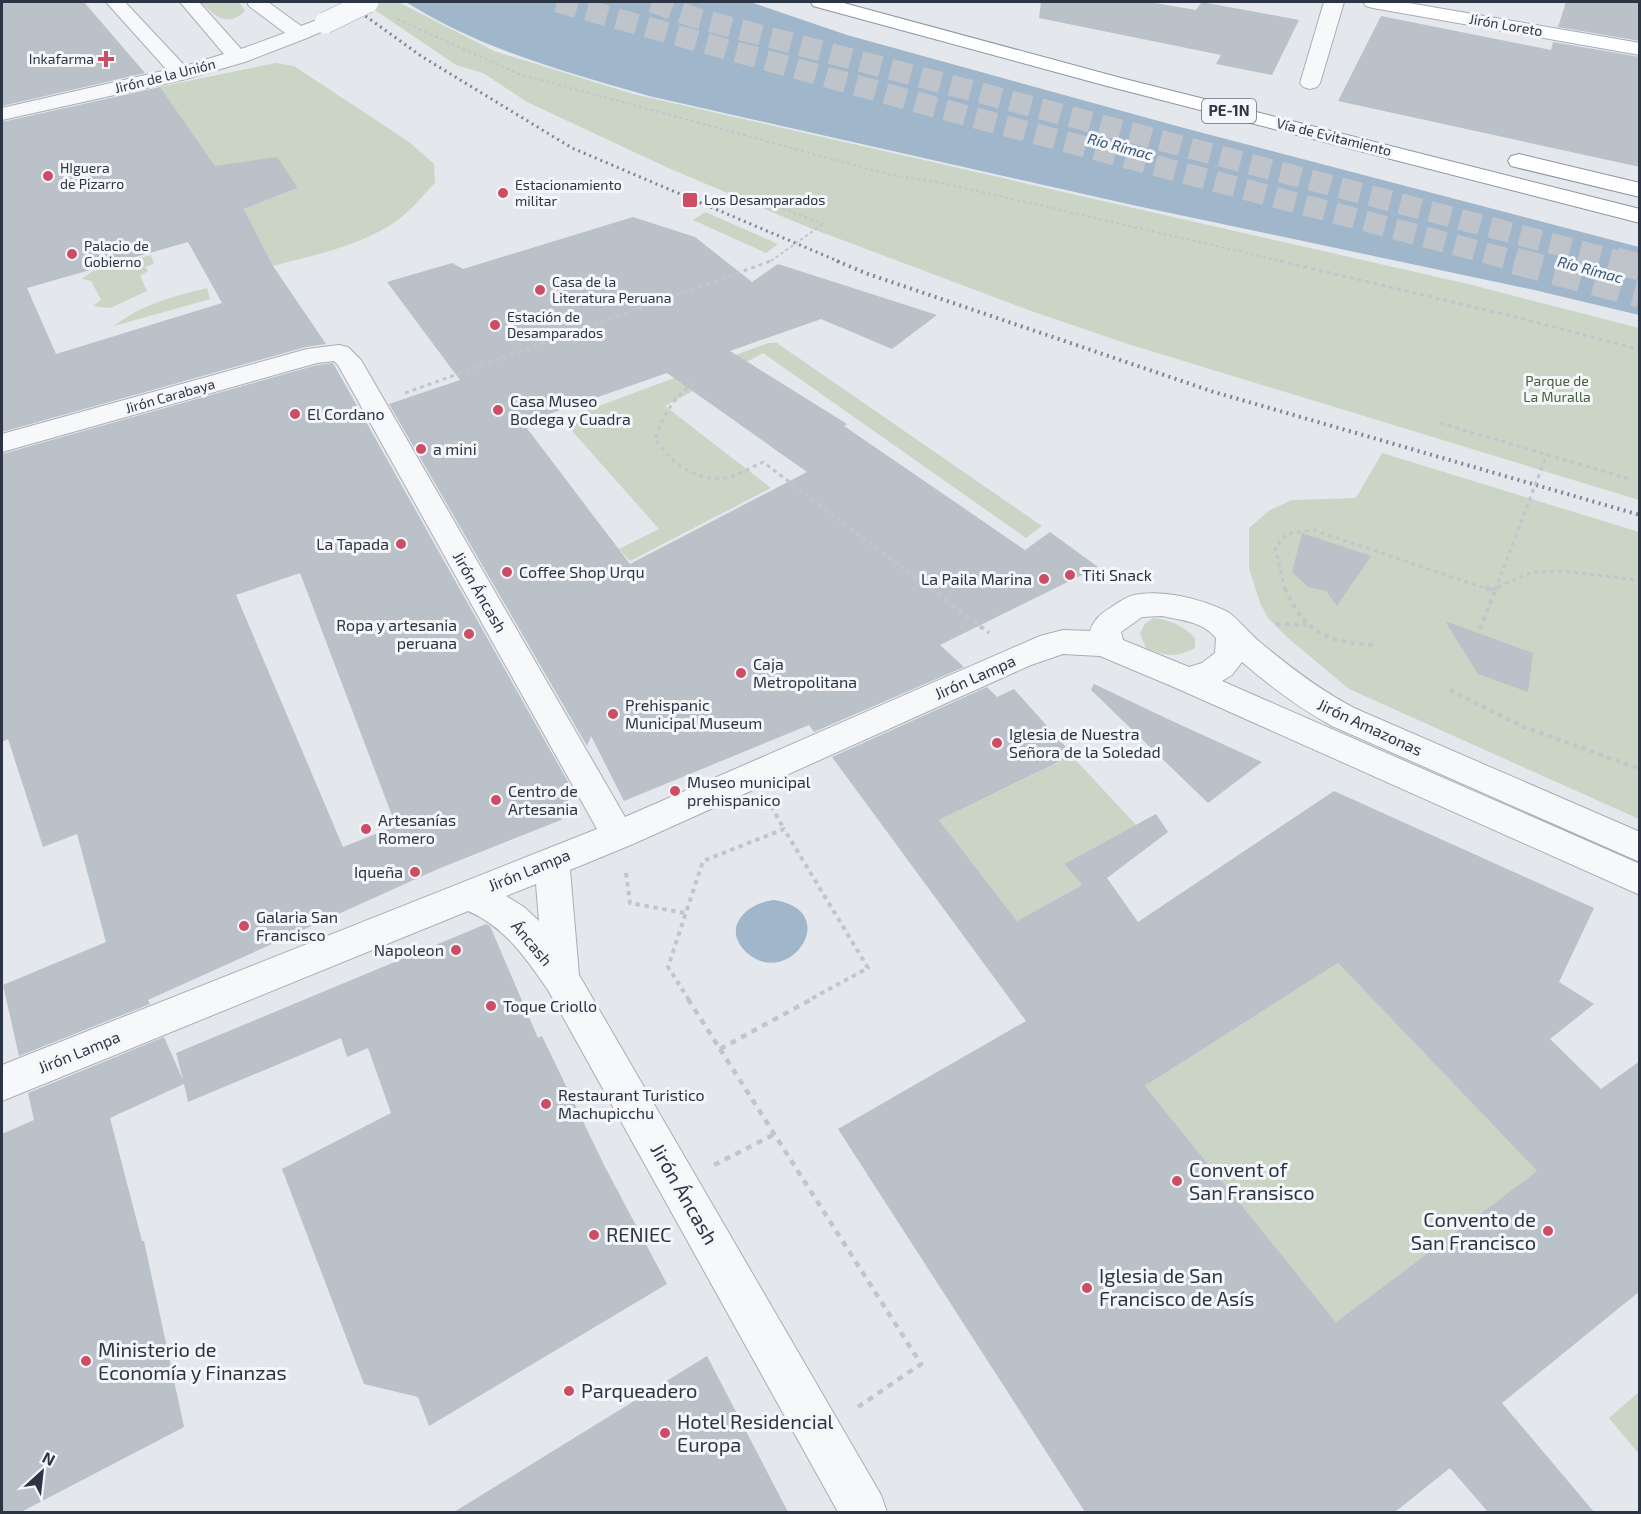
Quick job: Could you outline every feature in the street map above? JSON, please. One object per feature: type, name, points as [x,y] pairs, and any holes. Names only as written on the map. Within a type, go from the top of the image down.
[{"type":"main road","name":"Vía de Evitamiento","points":[[820,2],[1113,82],[1640,216]]},
{"type":"main road","name":"Jirón Loreto","points":[[1373,2],[1640,49]]},
{"type":"main road","points":[[1495,155],[1640,190]]},
{"type":"street","points":[[115,2],[182,74]]},
{"type":"street","points":[[189,2],[229,61]]},
{"type":"street","points":[[256,2],[300,34]]},
{"type":"street","name":"Jirón de la Unión","points":[[2,114],[182,74],[229,61],[300,34],[368,2]]},
{"type":"street","points":[[1310,82],[1334,2]]},
{"type":"street","name":"Jirón Áncash","points":[[339,353],[348,360],[619,834]]},
{"type":"street","name":"Jirón Carabaya","points":[[2,442],[316,355],[339,353]]},
{"type":"street","name":"Jirón Amazonas","points":[[1111,648],[1105,634],[1106,628],[1122,614],[1136,606],[1162,605],[1203,614],[1219,621],[1231,635],[1284,680],[1314,701],[1637,865]]},
{"type":"street","points":[[1187,679],[1203,676],[1223,666],[1232,652],[1231,635]]},
{"type":"street","name":"Jirón Amazonas","points":[[1052,644],[1083,641],[1111,648],[1637,865]]},
{"type":"street","name":"Jirón Lampa","points":[[2,1083],[619,834],[1052,644]]},
{"type":"street","name":"Jirón Áncash","points":[[552,861],[558,910],[561,978],[864,1512]]},
{"type":"street","name":"Áncash","points":[[467,895],[492,904],[513,919],[531,936],[561,978]]},
{"type":"path","points":[[390,16],[423,29],[491,64],[519,74],[840,159],[891,175],[944,183],[1075,215],[1151,230],[1524,319],[1640,350]]},
{"type":"path","points":[[374,405],[771,261],[823,224],[782,208]]},
{"type":"path","points":[[694,383],[680,391],[664,414],[655,439],[664,454],[684,470],[703,476],[726,478],[763,462],[1020,657]]},
{"type":"path","points":[[1440,423],[1633,480]]},
{"type":"path","points":[[1480,629],[1547,454]]},
{"type":"path","points":[[1377,645],[1347,644],[1327,638],[1308,625],[1288,601],[1277,565],[1275,547],[1287,534],[1314,530],[1490,590],[1533,572],[1562,571],[1640,580]]},
{"type":"path","points":[[1450,690],[1524,727],[1640,769]]},
{"type":"path","points":[[720,1049],[868,968],[784,829],[703,861],[668,967],[720,1049],[775,1134],[921,1364],[819,1432]]},
{"type":"path","points":[[619,834],[630,903],[685,913]]},
{"type":"path","points":[[677,1182],[775,1134]]},
{"type":"green space","points":[[201,2],[239,2],[245,11],[232,19],[221,18]]},
{"type":"green space","name":"Parque de La Muralla","points":[[363,2],[398,2],[494,51],[633,94],[1468,284],[1639,328],[1639,500],[1128,344],[1037,313],[805,226],[666,167],[527,102],[483,73],[456,65]]},
{"type":"green space","points":[[276,63],[294,66],[409,142],[434,164],[435,183],[406,214],[381,230],[352,244],[273,266],[244,209],[298,188],[291,178],[215,166],[159,87]]},
{"type":"green space","points":[[705,212],[778,244],[766,253],[693,220]]},
{"type":"green space","points":[[151,255],[154,264],[145,267],[148,271],[140,276],[147,291],[110,308],[93,306],[101,300],[91,281],[82,279],[93,271]]},
{"type":"green space","points":[[207,288],[210,299],[114,326],[136,312],[169,298]]},
{"type":"green space","points":[[768,343],[777,343],[1042,526],[1026,538],[763,353],[665,406],[771,488],[630,561],[619,549],[659,529],[566,424],[575,415]]},
{"type":"green space","points":[[1382,453],[1639,532],[1639,819],[1349,689],[1288,638],[1268,618],[1260,603],[1249,568],[1249,528],[1270,510],[1292,500],[1356,498]]},
{"type":"green space","points":[[1153,618],[1181,626],[1195,638],[1195,648],[1170,655],[1146,648],[1140,633],[1145,624]]},
{"type":"green space","points":[[1072,756],[1136,825],[1064,864],[1082,885],[1017,921],[939,820]]},
{"type":"green space","points":[[1338,963],[1537,1171],[1336,1322],[1145,1086]]},
{"type":"green space","points":[[1639,1392],[1639,1454],[1609,1418]]},
{"type":"water","name":"Río Rímac","points":[[406,2],[750,2],[847,35],[1184,128],[1639,247],[1639,315],[1530,289],[1137,206],[649,96],[524,58],[463,33]]},
{"type":"water","points":[[774,900],[795,907],[805,918],[807,931],[802,944],[792,955],[779,962],[763,962],[747,953],[739,944],[736,935],[737,926],[746,911]]},
{"type":"building","points":[[2,2],[84,2],[145,73],[2,106]]},
{"type":"building","points":[[1041,2],[1149,2],[1196,10],[1202,2],[1299,20],[1272,75],[1216,64],[1221,55],[1039,18]]},
{"type":"building","points":[[1566,2],[1640,2],[1640,41],[1558,27]]},
{"type":"building","points":[[1381,16],[1551,50],[1553,42],[1640,57],[1640,167],[1338,101]]},
{"type":"building","name":"Palacio de Gobierno","points":[[160,87],[215,166],[277,157],[298,188],[244,209],[273,266],[326,344],[306,347],[2,432],[2,122]],"holes":[[[188,242],[222,303],[56,354],[27,288]]]},
{"type":"building","points":[[633,217],[695,237],[752,282],[778,264],[937,315],[892,349],[821,319],[730,351],[847,424],[844,426],[1025,550],[1050,532],[1098,567],[940,645],[964,667],[814,732],[809,725],[624,801],[591,736],[587,746],[389,404],[460,380],[387,282],[452,263],[463,269]],"holes":[[[667,373],[807,472],[630,564],[523,423]]]},
{"type":"building","points":[[333,363],[572,789],[561,820],[438,869],[148,1000],[150,1004],[19,1056],[3,985],[106,942],[77,834],[43,847],[8,739],[2,742],[2,454],[317,365]],"holes":[[[300,573],[396,826],[343,847],[236,595]]]},
{"type":"building","points":[[1302,533],[1371,556],[1337,606],[1326,591],[1308,587],[1292,572]]},
{"type":"building","points":[[1445,621],[1533,653],[1528,692],[1478,674]]},
{"type":"building","points":[[1094,684],[1262,762],[1208,803],[1091,690]]},
{"type":"building","points":[[987,687],[997,697],[1014,689],[1073,755],[939,820],[1017,921],[1082,885],[1064,864],[1156,814],[1168,832],[1107,878],[1138,922],[1334,791],[1594,908],[1559,982],[1594,1004],[1550,1039],[1601,1089],[1640,1061],[1640,1291],[1502,1403],[1594,1512],[1488,1512],[1450,1468],[1395,1512],[1085,1512],[838,1129],[1026,1021],[832,757]],"holes":[[[1338,963],[1537,1171],[1336,1322],[1145,1086]]]},
{"type":"building","points":[[486,924],[490,926],[538,1038],[542,1036],[604,1165],[667,1284],[429,1426],[418,1397],[364,1384],[282,1169],[391,1113],[368,1048],[347,1057],[341,1038],[188,1102],[184,1084],[110,1118],[142,1241],[144,1241],[184,1427],[21,1512],[2,1512],[2,1134],[34,1120],[28,1093],[164,1037],[183,1080],[176,1053]]},
{"type":"building","name":"Hotel Residencial Europa","points":[[707,1356],[788,1512],[454,1512]]},
{"type":"tunnel","points":[[557,2],[938,108],[1520,262]]},
{"type":"tunnel","points":[[652,2],[696,18],[1622,262]]},
{"type":"tunnel","points":[[1515,261],[1640,294]]},
{"type":"tunnel","points":[[1616,261],[1640,267]]},
{"type":"railway","points":[[346,2],[421,56],[572,148],[840,262]]},
{"type":"railway","points":[[837,261],[868,274],[1214,392],[1640,515]]},
{"type":"place","name":"Inkafarma","points":[[106,59]]},
{"type":"place","name":"HIguera de Pizarro","points":[[48,176]]},
{"type":"place","name":"Estacionamiento militar","points":[[503,193]]},
{"type":"place","name":"Los Desamparados","points":[[690,200]]},
{"type":"place","name":"Palacio de Gobierno","points":[[72,254]]},
{"type":"place","name":"Casa de la Literatura Peruana","points":[[540,290]]},
{"type":"place","name":"Estación de Desamparados","points":[[495,325]]},
{"type":"place","name":"Casa Museo Bodega y Cuadra","points":[[498,410]]},
{"type":"place","name":"El Cordano","points":[[295,414]]},
{"type":"place","name":"a mini","points":[[421,449]]},
{"type":"place","name":"La Tapada","points":[[401,544]]},
{"type":"place","name":"Coffee Shop Urqu","points":[[507,572]]},
{"type":"place","name":"Titi Snack","points":[[1070,575]]},
{"type":"place","name":"La Paila Marina","points":[[1044,579]]},
{"type":"place","name":"Ropa y artesania peruana","points":[[469,634]]},
{"type":"place","name":"Caja Metropolitana","points":[[741,673]]},
{"type":"place","name":"Prehispanic Municipal Museum","points":[[613,714]]},
{"type":"place","name":"Iglesia de Nuestra Señora de la Soledad","points":[[997,743]]},
{"type":"place","name":"Museo municipal prehispanico","points":[[675,791]]},
{"type":"place","name":"Centro de Artesania","points":[[496,800]]},
{"type":"place","name":"Artesanías Romero","points":[[366,829]]},
{"type":"place","name":"Iqueña","points":[[415,872]]},
{"type":"place","name":"Galaria San Francisco","points":[[244,926]]},
{"type":"place","name":"Napoleon","points":[[456,950]]},
{"type":"place","name":"Toque Criollo","points":[[491,1006]]},
{"type":"place","name":"Restaurant Turistico Machupicchu","points":[[546,1104]]},
{"type":"place","name":"Convent of San Fransisco","points":[[1177,1181]]},
{"type":"place","name":"Convento de San Francisco","points":[[1548,1231]]},
{"type":"place","name":"RENIEC","points":[[594,1235]]},
{"type":"place","name":"Iglesia de San Francisco de Asís","points":[[1087,1288]]},
{"type":"place","name":"Ministerio de Economía y Finanzas","points":[[86,1361]]},
{"type":"place","name":"Parqueadero","points":[[569,1391]]},
{"type":"place","name":"Hotel Residencial Europa","points":[[665,1433]]}]
